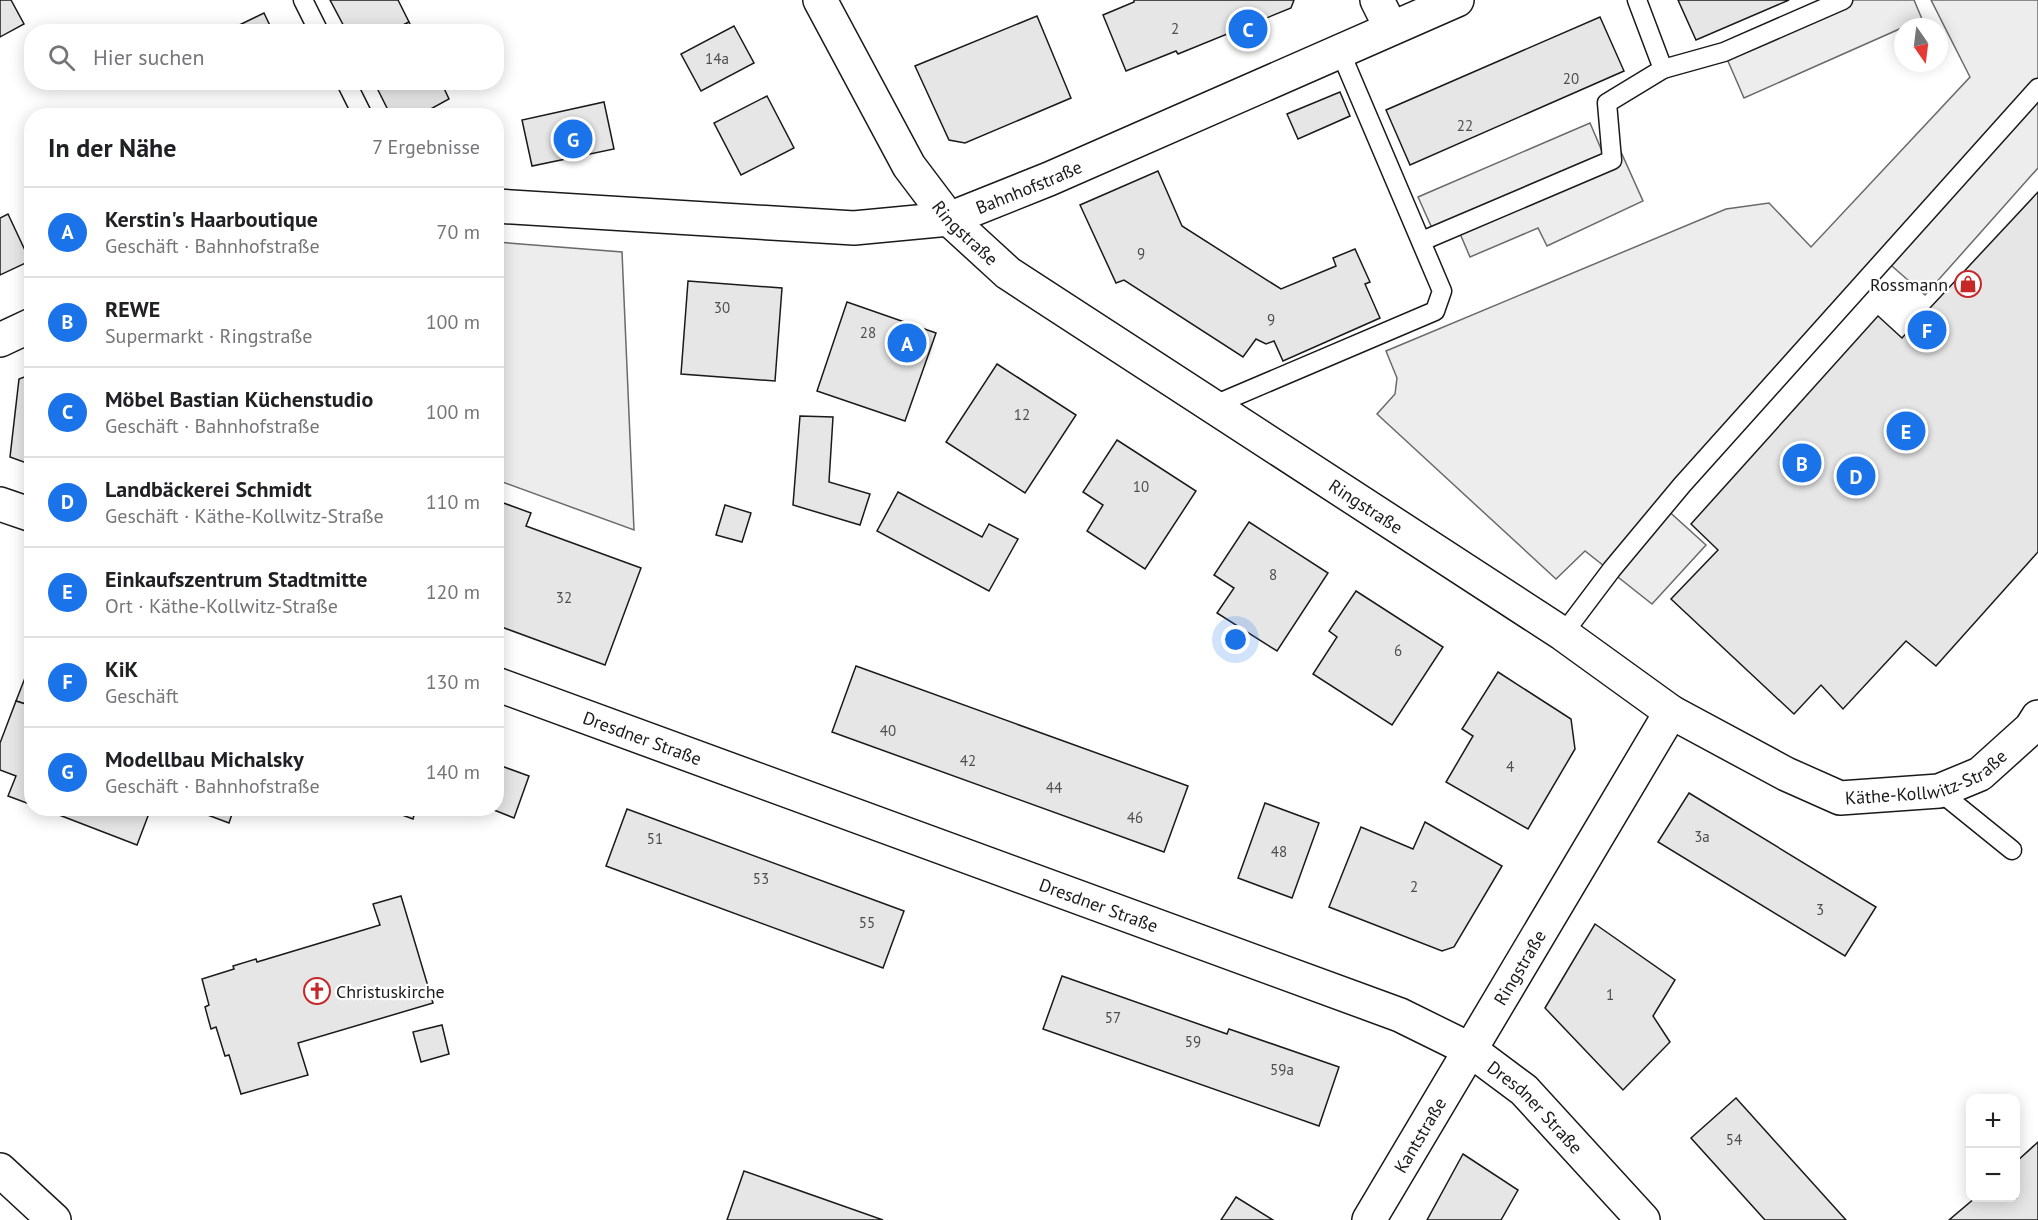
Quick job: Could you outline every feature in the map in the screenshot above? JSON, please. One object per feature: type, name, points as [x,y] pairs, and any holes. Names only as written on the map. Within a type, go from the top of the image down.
[{"type":"street","name":"Ringstraße","points":[[820,0],[909,166],[949,219],[1008,273],[1563,634],[1671,712],[1469,1049]]},
{"type":"street","name":"Bahnhofstraße","points":[[504,206],[854,228],[949,219],[1049,179],[1340,51],[1384,14],[1457,0]]},
{"type":"street","points":[[0,340],[24,329]]},
{"type":"street","points":[[0,504],[24,512]]},
{"type":"street","name":"Dresdner Straße","points":[[504,687],[1400,1015],[1469,1049],[1524,1090],[1643,1220]]},
{"type":"street","name":"Käthe-Kollwitz-Straße","points":[[1671,712],[1786,774],[1840,798],[1939,791],[1980,774],[2031,728],[2038,717]]},
{"type":"street","name":"Kantstraße","points":[[1369,1220],[1469,1049]]},
{"type":"street","points":[[0,1170],[54,1220]]},
{"type":"lane","points":[[303,0],[315,24]]},
{"type":"lane","points":[[1637,0],[1663,69]]},
{"type":"lane","points":[[1422,241],[1612,160],[1607,104],[1663,69],[1724,52],[1843,0]]},
{"type":"lane","points":[[1212,406],[1435,311],[1442,291],[1340,51]]},
{"type":"lane","points":[[1563,634],[1612,569],[1682,485],[2038,88]]},
{"type":"lane","points":[[350,90],[359,108]]},
{"type":"lane","points":[[1939,791],[2012,850]]},
{"type":"shaded area","points":[[1843,0],[1914,0],[1922,18],[1894,18],[1894,31],[1744,98],[1724,52]]},
{"type":"shaded area","points":[[1931,0],[2038,0],[2038,168],[1925,295],[1885,260],[1664,507],[1706,545],[1652,604],[1585,551],[1556,579],[1377,414],[1395,394],[1397,378],[1386,351],[1726,209],[1769,203],[1811,247],[1970,77],[1948,34],[1948,18],[1940,18]]},
{"type":"shaded area","points":[[1590,123],[1602,151],[1621,152],[1643,201],[1547,246],[1538,228],[1470,257],[1458,229],[1436,237],[1418,197]]},
{"type":"shaded area","points":[[504,243],[622,252],[634,530],[504,483]]},
{"type":"building","points":[[0,0],[11,0],[24,24],[0,37]]},
{"type":"building","points":[[330,0],[398,0],[409,22],[405,24],[343,24]]},
{"type":"building","points":[[1134,0],[1294,0],[1291,8],[1178,54],[1176,51],[1126,71],[1103,15],[1134,2]]},
{"type":"building","points":[[1678,0],[1789,0],[1696,40]]},
{"type":"building","points":[[264,13],[269,24],[241,24]]},
{"type":"building","points":[[1037,16],[1071,98],[965,143],[949,140],[915,66]]},
{"type":"building","points":[[1600,17],[1624,71],[1410,165],[1386,110]]},
{"type":"building","points":[[734,26],[754,63],[701,91],[681,54]]},
{"type":"building","points":[[378,90],[445,90],[449,99],[433,108],[387,108]]},
{"type":"building","points":[[1340,92],[1350,116],[1298,139],[1287,114]]},
{"type":"building","points":[[767,96],[794,148],[741,175],[714,123]]},
{"type":"building","points":[[604,102],[614,149],[532,166],[522,120]]},
{"type":"building","points":[[1158,171],[1182,226],[1281,289],[1336,266],[1333,258],[1355,249],[1370,282],[1365,284],[1380,318],[1283,361],[1274,341],[1266,344],[1256,339],[1243,357],[1124,280],[1116,283],[1080,205]]},
{"type":"building","points":[[2038,192],[2038,552],[1936,666],[1906,641],[1843,709],[1821,685],[1794,714],[1671,599],[1718,550],[1691,524],[1878,316],[1902,338]]},
{"type":"building","points":[[8,214],[24,248],[24,264],[0,275],[0,218]]},
{"type":"building","points":[[688,281],[782,288],[775,381],[681,374]]},
{"type":"building","points":[[847,302],[936,333],[905,421],[817,391]]},
{"type":"building","points":[[997,364],[1076,415],[1025,493],[946,442]]},
{"type":"building","points":[[24,377],[24,462],[10,457],[19,379]]},
{"type":"building","points":[[800,416],[833,417],[829,482],[870,494],[860,525],[793,505]]},
{"type":"building","points":[[1117,440],[1196,491],[1145,569],[1087,531],[1103,505],[1083,492]]},
{"type":"building","points":[[898,492],[982,537],[989,524],[1018,539],[989,591],[877,531]]},
{"type":"building","points":[[504,503],[531,513],[526,526],[641,568],[605,665],[504,628]]},
{"type":"building","points":[[725,505],[751,513],[742,542],[716,535]]},
{"type":"building","points":[[1249,522],[1328,573],[1277,651],[1217,613],[1234,588],[1214,575]]},
{"type":"building","points":[[1356,591],[1443,647],[1392,725],[1313,674],[1337,637],[1329,631]]},
{"type":"building","points":[[856,666],[1188,786],[1164,852],[832,732]]},
{"type":"building","points":[[1498,672],[1571,719],[1575,749],[1528,829],[1446,782],[1473,736],[1462,729]]},
{"type":"building","points":[[24,680],[24,704],[16,701]]},
{"type":"building","points":[[16,701],[24,704],[24,802],[8,796],[16,776],[0,770],[0,743]]},
{"type":"building","points":[[504,767],[529,776],[514,818],[504,814]]},
{"type":"building","points":[[1689,793],[1876,907],[1845,956],[1658,842]]},
{"type":"building","points":[[1265,803],[1319,823],[1292,898],[1238,878]]},
{"type":"building","points":[[627,809],[904,911],[883,968],[606,866]]},
{"type":"building","points":[[62,816],[148,816],[137,845]]},
{"type":"building","points":[[210,816],[231,816],[229,823]]},
{"type":"building","points":[[1425,822],[1502,866],[1454,947],[1442,951],[1329,907],[1361,827],[1413,849]]},
{"type":"building","name":"Christuskirche","points":[[401,896],[433,1003],[298,1043],[308,1075],[241,1094],[229,1055],[225,1056],[216,1027],[211,1029],[205,1007],[209,1005],[202,979],[256,959],[257,962],[380,925],[373,904]]},
{"type":"building","points":[[1595,924],[1675,980],[1653,1016],[1670,1042],[1623,1090],[1545,1008]]},
{"type":"building","points":[[1062,976],[1227,1034],[1229,1029],[1339,1067],[1319,1126],[1043,1029]]},
{"type":"building","points":[[442,1025],[449,1054],[421,1062],[413,1032]]},
{"type":"building","points":[[1736,1098],[1846,1220],[1765,1220],[1691,1138]]},
{"type":"building","points":[[2038,1142],[2038,1220],[1949,1220],[1970,1202],[2020,1202],[2020,1158]]},
{"type":"building","points":[[1463,1154],[1518,1190],[1501,1220],[1427,1220]]},
{"type":"building","points":[[744,1171],[883,1220],[727,1220]]},
{"type":"building","points":[[1236,1197],[1273,1220],[1221,1220]]},
{"type":"place","name":"Möbel Bastian Küchenstudio","points":[[1248,29]]},
{"type":"place","name":"Modellbau Michalsky","points":[[573,139]]},
{"type":"place","name":"Rossmann","points":[[1968,284]]},
{"type":"place","name":"KiK","points":[[1927,330]]},
{"type":"place","name":"Kerstin's Haarboutique","points":[[907,343]]},
{"type":"place","name":"Einkaufszentrum Stadtmitte","points":[[1906,431]]},
{"type":"place","name":"REWE","points":[[1802,463]]},
{"type":"place","name":"Landbäckerei Schmidt","points":[[1856,476]]},
{"type":"place","name":"Christuskirche","points":[[317,991]]}]
